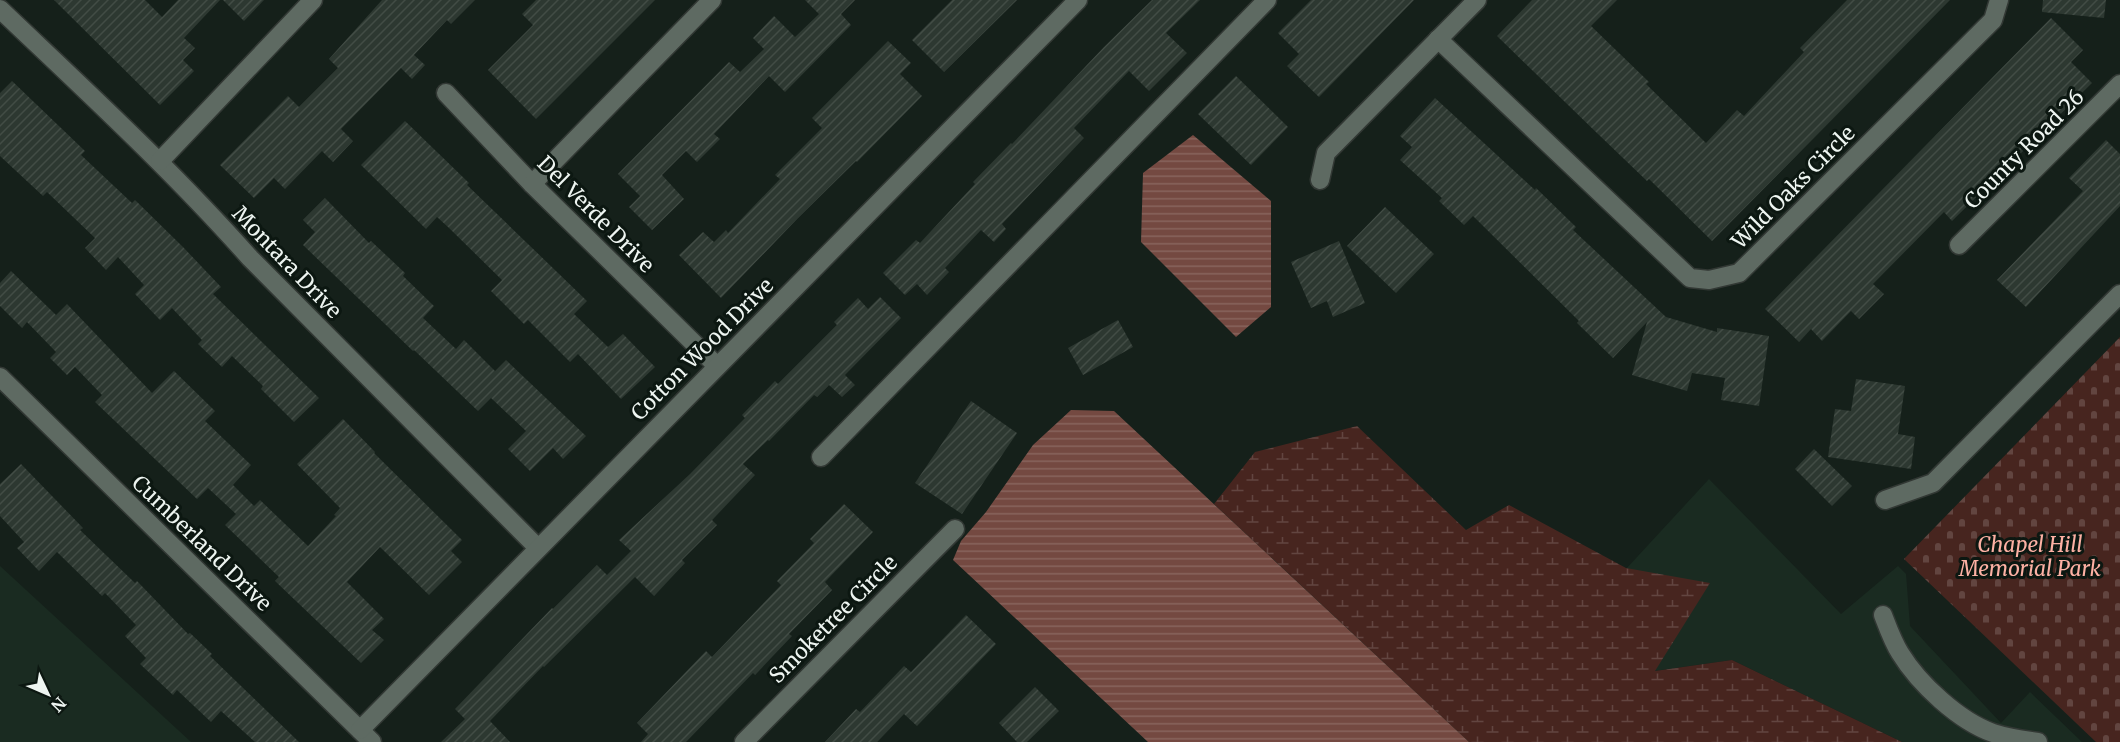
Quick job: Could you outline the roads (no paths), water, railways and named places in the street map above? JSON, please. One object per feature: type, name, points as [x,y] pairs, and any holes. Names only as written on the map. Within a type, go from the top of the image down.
[{"type":"street","points":[[160,161],[313,0]]},
{"type":"street","points":[[532,184],[712,0]]},
{"type":"street","name":"Cotton Wood Drive","points":[[366,736],[538,548],[1078,0]]},
{"type":"street","points":[[821,457],[1267,0]]},
{"type":"street","points":[[1320,180],[1326,153],[1476,0]]},
{"type":"street","name":"Wild Oaks Circle","points":[[1438,39],[1690,278],[1709,280],[1739,273],[1993,20],[1999,0]]},
{"type":"street","name":"Montara Drive","points":[[0,9],[160,161],[250,258],[538,548]]},
{"type":"street","name":"County Road 26","points":[[1959,245],[2120,84]]},
{"type":"street","name":"Del Verde Drive","points":[[446,93],[532,184],[717,366]]},
{"type":"street","points":[[1885,500],[1933,483],[2120,294]]},
{"type":"street","name":"Cumberland Drive","points":[[0,377],[366,736]]},
{"type":"street","name":"Smoketree Circle","points":[[744,742],[955,529]]},
{"type":"street","points":[[1883,615],[1899,652],[1915,676],[1964,718],[1991,732],[2038,742]]},
{"type":"park label","name":"Chapel Hill Memorial Park","points":[[2030,556]]}]
